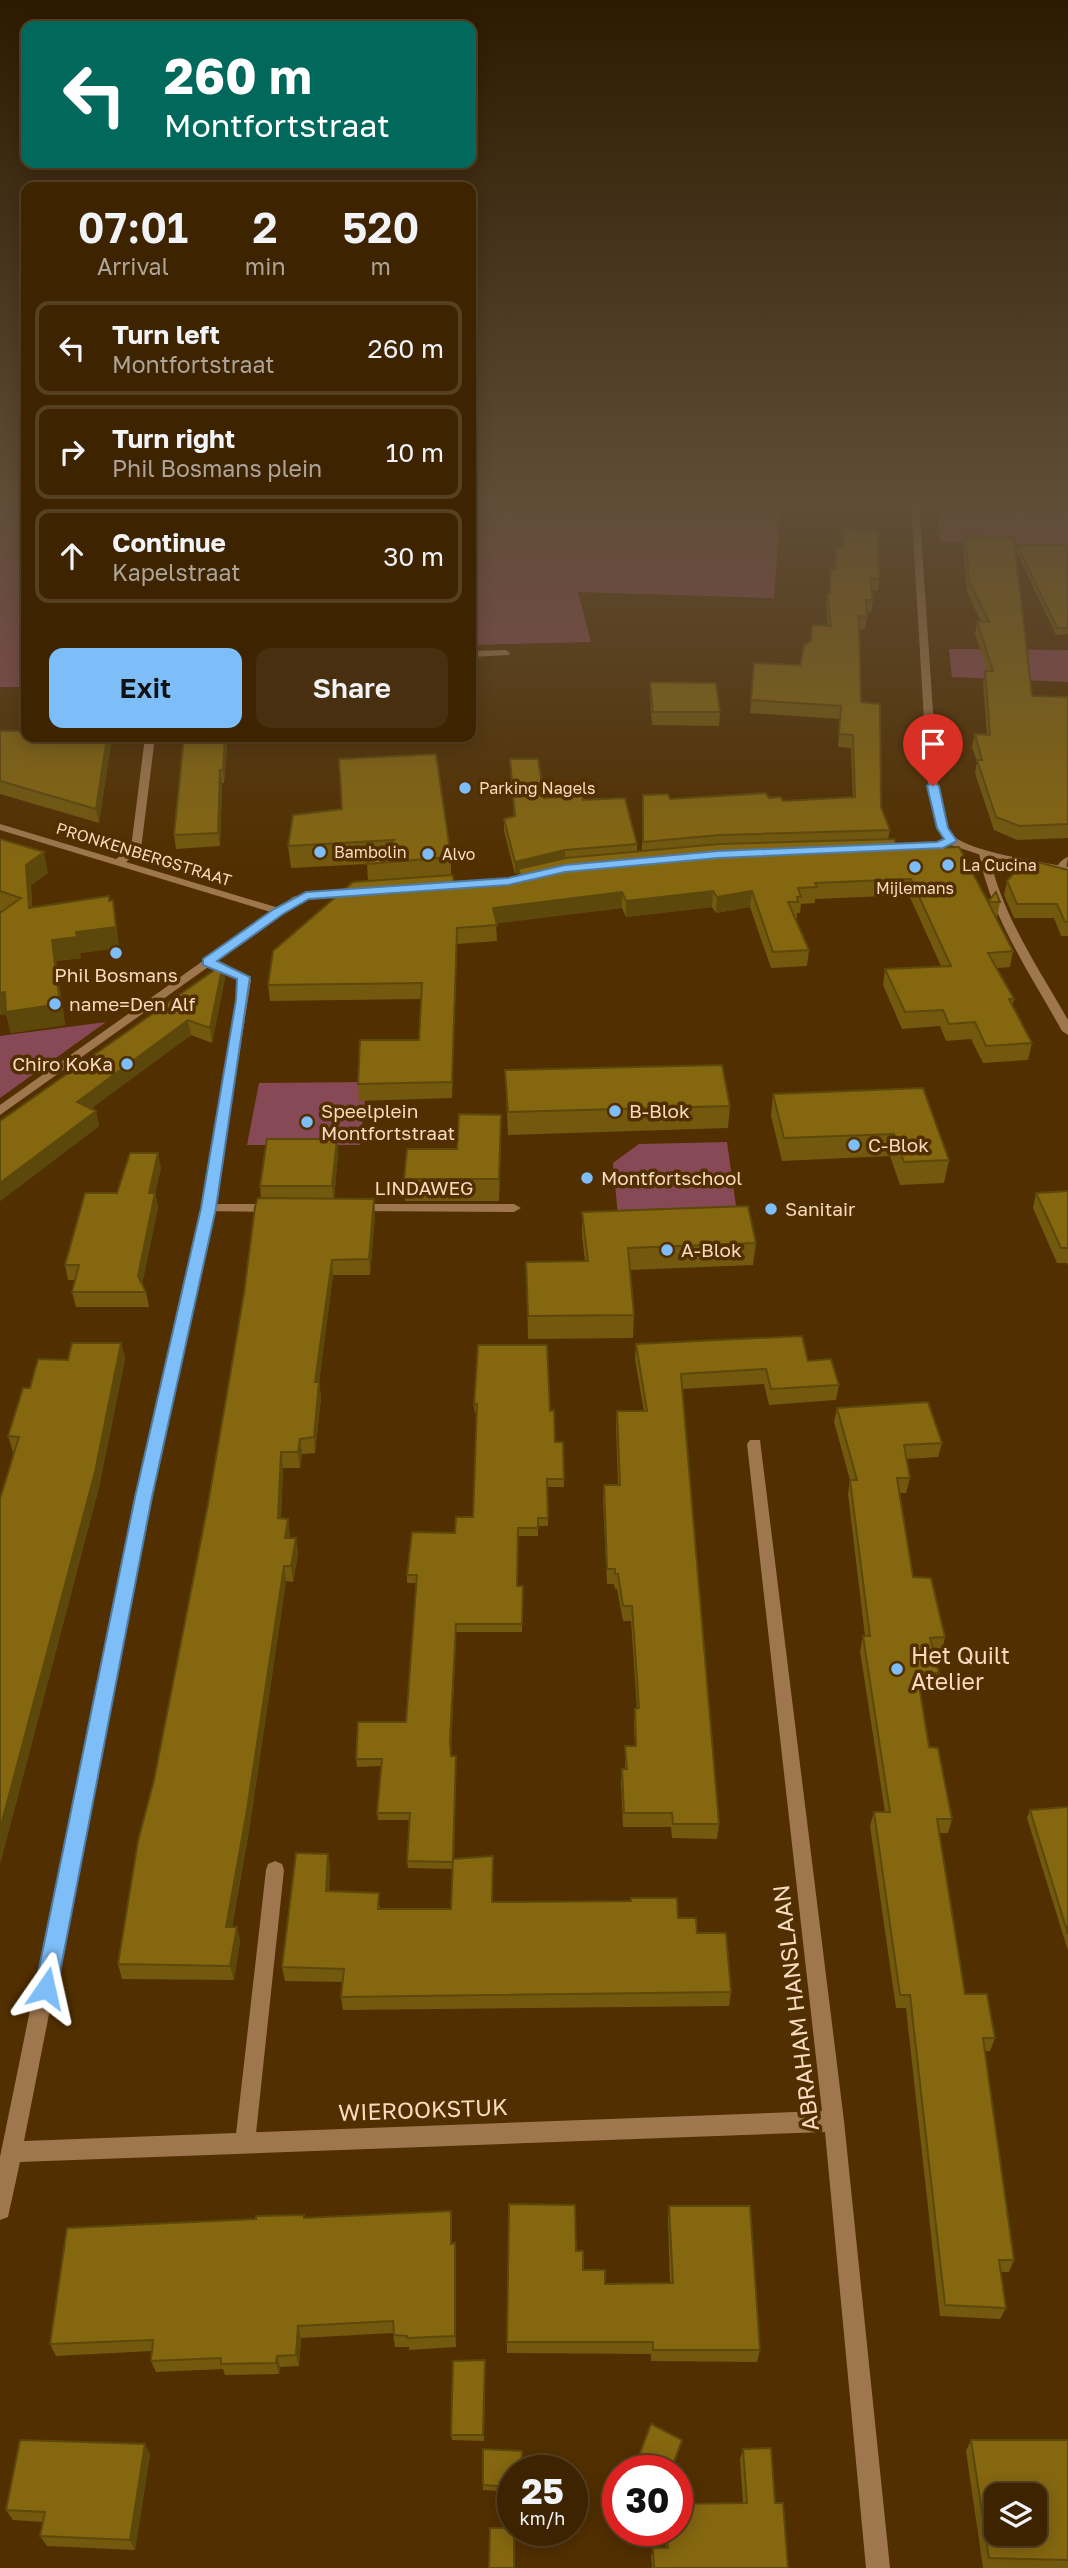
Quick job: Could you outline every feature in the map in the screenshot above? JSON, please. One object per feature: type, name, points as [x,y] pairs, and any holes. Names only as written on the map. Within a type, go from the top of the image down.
[{"type":"street","points":[[923,623],[933,786],[943,828],[951,841],[984,853],[1066,866]]},
{"type":"street","points":[[476,654],[506,653]]},
{"type":"street","points":[[117,863],[136,849],[149,742]]},
{"type":"street","name":"PRONKENBERGSTRAAT","points":[[0,827],[278,911]]},
{"type":"street","points":[[864,850],[939,846],[951,841]]},
{"type":"street","points":[[984,853],[984,864],[1001,904],[1068,1031]]},
{"type":"street","points":[[0,1111],[278,911],[306,896],[369,891]]},
{"type":"street","points":[[0,2209],[14,2152],[144,1497],[208,1208],[245,981],[240,975],[208,962]]},
{"type":"street","points":[[208,1208],[292,1208]]},
{"type":"street","name":"LINDAWEG","points":[[347,1208],[514,1208]]},
{"type":"street","name":"ABRAHAM HANSLAAN","points":[[755,1444],[834,2121],[878,2568]]},
{"type":"street","points":[[245,2143],[275,1870]]},
{"type":"street","name":"WIEROOKSTUK","points":[[14,2152],[834,2121]]},
{"type":"shaded area","points":[[0,623],[21,623],[21,687],[0,687]]},
{"type":"shaded area","points":[[476,623],[586,623],[591,642],[476,645]]},
{"type":"shaded area","points":[[949,649],[1068,650],[1068,682],[952,677]]},
{"type":"shaded area","points":[[106,1022],[0,1098],[0,1036]]},
{"type":"shaded area","name":"Speelplein Montfortstraat","points":[[367,1082],[360,1145],[247,1145],[259,1083]]},
{"type":"shaded area","points":[[727,1142],[737,1213],[618,1216],[613,1163],[639,1144]]},
{"type":"building","points":[[831,623],[859,623],[861,702],[880,704],[881,807],[890,830],[719,835],[643,842],[643,795],[668,794],[670,799],[766,793],[769,798],[781,797],[783,801],[855,797],[853,735],[839,734],[841,706],[751,700],[754,663],[800,665],[804,645],[811,641],[812,625],[831,626]]},
{"type":"building","points":[[978,623],[1024,623],[1032,696],[1068,697],[1068,824],[1020,826],[996,817],[977,760],[982,760],[975,734],[990,735],[985,671],[993,671]]},
{"type":"building","points":[[1055,623],[1068,623],[1068,628],[1057,628]]},
{"type":"building","points":[[650,682],[716,683],[720,712],[653,712]]},
{"type":"building","points":[[0,731],[21,731],[21,742],[106,742],[96,809],[0,781]]},
{"type":"building","points":[[183,742],[225,742],[223,770],[220,770],[218,833],[174,835]]},
{"type":"building","points":[[436,754],[451,857],[366,864],[394,840],[288,846],[293,815],[342,809],[339,759]]},
{"type":"building","points":[[510,759],[538,759],[544,798],[625,798],[637,844],[565,850],[515,862],[504,819],[515,816]]},
{"type":"building","points":[[0,839],[44,852],[26,865],[29,908],[109,896],[109,901],[113,900],[116,927],[76,932],[77,937],[52,940],[60,1004],[6,1012],[5,992],[0,993],[0,913],[21,898],[0,891]]},
{"type":"building","points":[[894,839],[898,849],[959,847],[1013,951],[988,953],[1014,999],[1009,999],[1032,1043],[986,1046],[975,1022],[949,1024],[943,1010],[905,1012],[885,969],[951,966],[911,879],[815,883],[817,887],[798,888],[801,897],[797,897],[798,902],[788,902],[809,950],[773,952],[752,891],[717,897],[713,891],[626,901],[622,892],[493,908],[497,925],[457,928],[452,1082],[358,1084],[360,1040],[419,1040],[422,983],[268,985],[273,951],[353,882],[453,875],[454,886],[521,878],[518,869],[566,858],[719,844]]},
{"type":"building","points":[[1026,859],[1068,870],[1068,922],[1065,922],[1057,904],[1017,904],[1007,881]]},
{"type":"building","points":[[996,892],[1000,902],[988,902]]},
{"type":"building","points":[[223,964],[210,1028],[188,1020],[77,1102],[96,1111],[0,1183],[0,1121]]},
{"type":"building","points":[[722,1065],[730,1106],[508,1112],[505,1070]]},
{"type":"building","points":[[923,1088],[949,1160],[904,1162],[894,1134],[784,1138],[773,1094]]},
{"type":"building","points":[[459,1114],[501,1115],[499,1179],[404,1179],[407,1149],[457,1149]]},
{"type":"building","points":[[267,1139],[337,1139],[332,1186],[260,1186]]},
{"type":"building","points":[[130,1153],[158,1153],[149,1193],[155,1193],[138,1276],[146,1292],[72,1292],[79,1265],[65,1265],[85,1193],[117,1193]]},
{"type":"building","points":[[1068,1191],[1068,1248],[1061,1248],[1036,1193]]},
{"type":"building","points":[[258,1198],[374,1199],[369,1259],[332,1260],[315,1382],[319,1382],[314,1437],[300,1439],[298,1452],[281,1452],[278,1518],[288,1519],[285,1538],[296,1538],[291,1566],[284,1566],[246,1816],[226,1927],[237,1927],[230,1966],[118,1964],[138,1841],[154,1780],[208,1504]]},
{"type":"building","points":[[748,1206],[756,1243],[628,1248],[634,1315],[528,1316],[526,1262],[588,1261],[582,1212]]},
{"type":"building","points":[[802,1336],[808,1361],[831,1359],[839,1385],[771,1389],[766,1369],[681,1374],[719,1824],[673,1824],[672,1813],[624,1813],[622,1769],[627,1769],[625,1746],[636,1746],[635,1709],[639,1708],[632,1606],[623,1606],[618,1574],[615,1574],[615,1569],[607,1569],[604,1485],[620,1485],[617,1411],[647,1411],[636,1344]]},
{"type":"building","points":[[72,1343],[121,1343],[95,1472],[0,1829],[0,1499],[19,1437],[8,1436],[23,1388],[30,1388],[38,1359],[68,1360]]},
{"type":"building","points":[[478,1345],[547,1345],[550,1411],[554,1410],[555,1442],[563,1442],[564,1479],[547,1479],[548,1518],[538,1518],[538,1528],[518,1528],[517,1586],[523,1586],[522,1624],[456,1624],[450,1742],[451,1756],[456,1756],[453,1862],[407,1861],[410,1813],[377,1813],[382,1759],[356,1759],[358,1722],[406,1722],[417,1575],[407,1575],[412,1532],[455,1533],[456,1517],[473,1517],[477,1404],[474,1405]]},
{"type":"building","points":[[928,1402],[942,1443],[904,1445],[910,1478],[897,1478],[913,1577],[931,1578],[945,1637],[930,1638],[939,1673],[917,1672],[929,1747],[938,1748],[952,1819],[937,1819],[965,1994],[987,1994],[995,2038],[983,2038],[1014,2260],[999,2260],[1006,2308],[945,2305],[910,1995],[900,1995],[874,1812],[890,1812],[863,1636],[870,1636],[850,1480],[857,1480],[837,1408]]},
{"type":"building","points":[[1068,1807],[1068,1934],[1030,1810]]},
{"type":"building","points":[[296,1853],[328,1854],[326,1891],[379,1893],[378,1909],[451,1909],[453,1859],[493,1856],[492,1902],[677,1898],[678,1918],[696,1918],[697,1933],[726,1933],[731,1992],[341,1997],[344,1969],[282,1967]]},
{"type":"building","points":[[509,2204],[575,2205],[576,2251],[583,2251],[583,2270],[605,2270],[605,2284],[673,2283],[669,2206],[750,2206],[760,2350],[653,2350],[653,2342],[507,2342]]},
{"type":"building","points":[[451,2211],[451,2244],[455,2243],[455,2336],[407,2338],[394,2335],[393,2321],[298,2326],[296,2355],[277,2356],[276,2363],[221,2364],[221,2358],[151,2361],[153,2340],[50,2344],[67,2228],[256,2219],[256,2216],[304,2215],[304,2218]]},
{"type":"building","points":[[485,2360],[483,2435],[451,2435],[453,2361]]},
{"type":"building","points":[[651,2424],[682,2440],[676,2455],[640,2453]]},
{"type":"building","points":[[20,2440],[145,2444],[130,2540],[40,2536],[45,2512],[6,2510]]},
{"type":"building","points":[[971,2440],[1068,2440],[1068,2560],[989,2558],[987,2546],[1047,2546],[1047,2483],[984,2483],[984,2525]]},
{"type":"building","points":[[771,2448],[775,2503],[783,2503],[788,2568],[654,2568],[653,2548],[693,2546],[693,2504],[747,2503],[743,2449]]},
{"type":"building","points":[[483,2449],[522,2451],[522,2455],[497,2455],[497,2486],[483,2485]]},
{"type":"building","points":[[490,2528],[497,2528],[497,2546],[514,2546],[514,2568],[489,2568]]},
{"type":"place","name":"Parking Nagels","points":[[465,788]]},
{"type":"place","name":"Bambolin","points":[[320,852]]},
{"type":"place","name":"Alvo","points":[[428,854]]},
{"type":"place","name":"La Cucina","points":[[948,865]]},
{"type":"place","name":"Mijlemans","points":[[915,867]]},
{"type":"place","name":"Phil Bosmans","points":[[116,953]]},
{"type":"place","name":"name=Den Alf","points":[[55,1004]]},
{"type":"place","name":"Chiro KoKa","points":[[127,1064]]},
{"type":"place","name":"B-Blok","points":[[615,1111]]},
{"type":"place","name":"Speelplein Montfortstraat","points":[[307,1122]]},
{"type":"place","name":"C-Blok","points":[[854,1145]]},
{"type":"place","name":"Montfortschool","points":[[587,1178]]},
{"type":"place","name":"Sanitair","points":[[771,1209]]},
{"type":"place","name":"A-Blok","points":[[667,1250]]},
{"type":"place","name":"Het Quilt Atelier","points":[[897,1669]]},
{"type":"route","points":[[46,1988],[144,1497],[208,1208],[242,1000],[244,977],[208,962],[278,911],[306,896],[519,880],[565,869],[718,855],[939,846],[951,841],[944,834],[933,786]]}]
